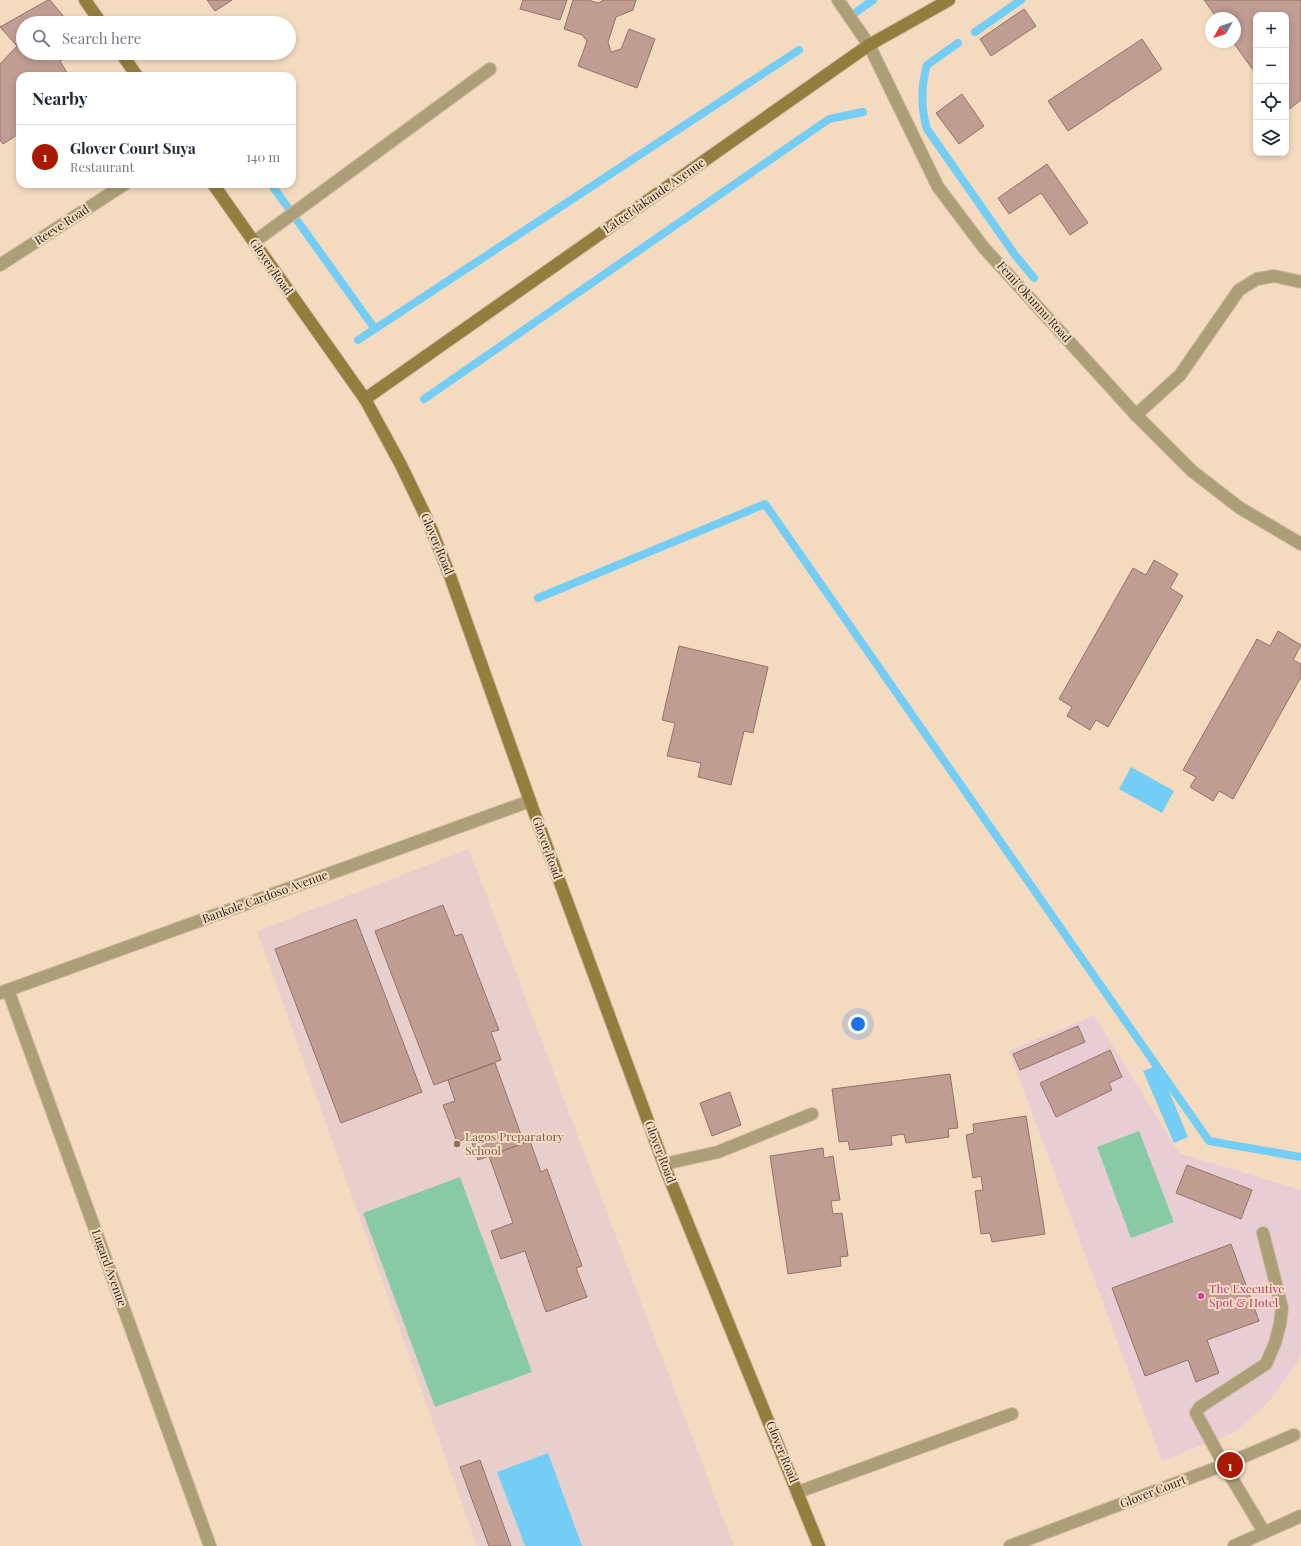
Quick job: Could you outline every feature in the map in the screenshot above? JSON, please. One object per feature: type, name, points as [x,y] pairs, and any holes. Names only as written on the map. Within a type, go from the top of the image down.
[{"type":"street","points":[[85,0],[96,16]]},
{"type":"street","name":"Femi Okunnu Road","points":[[838,0],[869,45],[938,187],[984,248],[1136,415],[1198,476],[1240,508],[1301,544]]},
{"type":"street","name":"Lateef Jakande Avenue","points":[[364,399],[869,45],[949,0]]},
{"type":"street","points":[[126,60],[134,72]]},
{"type":"street","points":[[254,242],[490,69]]},
{"type":"street","name":"Reeve Road","points":[[0,265],[119,188]]},
{"type":"street","name":"Glover Road","points":[[215,188],[364,399],[401,465],[431,528],[450,576],[530,800],[664,1164],[819,1546]]},
{"type":"street","points":[[1136,415],[1180,376],[1239,290],[1257,279],[1274,276],[1301,282]]},
{"type":"street","name":"Bankole Cardoso Avenue","points":[[4,992],[530,800]]},
{"type":"street","name":"Lugard Avenue","points":[[4,992],[210,1546]]},
{"type":"street","points":[[664,1164],[718,1152],[812,1114]]},
{"type":"street","points":[[1263,1232],[1282,1308],[1275,1343],[1266,1364],[1200,1407],[1196,1414],[1264,1532]]},
{"type":"street","points":[[798,1492],[1012,1414]]},
{"type":"street","name":"Glover Court","points":[[1010,1546],[1224,1464],[1294,1435]]},
{"type":"street","points":[[1234,1546],[1301,1516]]},
{"type":"shaded area","name":"Lagos Preparatory School","points":[[469,849],[734,1546],[477,1546],[257,931]]},
{"type":"shaded area","name":"The Executive Spot & Hotel","points":[[1094,1015],[1179,1153],[1301,1190],[1301,1355],[1297,1363],[1271,1399],[1238,1431],[1162,1461],[1009,1051]]},
{"type":"green space","points":[[1139,1131],[1174,1222],[1131,1238],[1097,1147]]},
{"type":"green space","points":[[460,1177],[532,1372],[435,1407],[363,1213]]},
{"type":"water","points":[[1131,767],[1174,791],[1162,813],[1119,789]]},
{"type":"water","points":[[1158,1065],[1188,1137],[1174,1143],[1143,1071]]},
{"type":"water","points":[[548,1453],[582,1546],[525,1546],[497,1472]]},
{"type":"building","points":[[50,0],[63,16],[20,16]]},
{"type":"building","points":[[207,0],[232,0],[215,11]]},
{"type":"building","points":[[523,0],[567,0],[560,20],[520,9]]},
{"type":"building","points":[[573,0],[588,0],[598,3],[604,0],[636,0],[633,10],[616,17],[608,42],[611,52],[621,49],[629,29],[655,39],[637,88],[578,66],[587,41],[582,35],[564,29]]},
{"type":"building","points":[[1204,0],[1301,0],[1301,100],[1289,109],[1289,12],[1253,12],[1253,70],[1237,48],[1241,48],[1241,12],[1213,12]]},
{"type":"building","points":[[1024,9],[1036,26],[991,56],[980,39]]},
{"type":"building","points":[[16,18],[16,45],[0,27]]},
{"type":"building","points":[[1142,39],[1162,69],[1068,131],[1048,101]]},
{"type":"building","points":[[16,47],[16,60],[62,60],[60,61],[67,72],[16,72],[16,136],[3,144],[0,140],[0,64]]},
{"type":"building","points":[[962,94],[984,126],[959,144],[936,113]]},
{"type":"building","points":[[1047,164],[1088,223],[1070,235],[1041,193],[1009,214],[998,198]]},
{"type":"building","points":[[1154,560],[1178,574],[1170,588],[1183,596],[1108,727],[1096,720],[1090,730],[1067,716],[1072,707],[1059,699],[1133,568],[1146,575]]},
{"type":"building","points":[[1278,631],[1301,645],[1293,660],[1301,664],[1301,677],[1233,799],[1219,791],[1213,801],[1190,787],[1196,777],[1183,770],[1257,639],[1270,646]]},
{"type":"building","points":[[679,646],[768,667],[753,733],[744,731],[731,785],[698,777],[701,763],[667,756],[675,723],[662,720]]},
{"type":"building","points":[[443,905],[455,936],[462,934],[499,1030],[491,1032],[501,1060],[434,1085],[375,931]]},
{"type":"building","points":[[356,919],[422,1092],[341,1123],[275,949]]},
{"type":"building","points":[[1078,1026],[1085,1042],[1020,1070],[1013,1054]]},
{"type":"building","points":[[1110,1050],[1122,1077],[1109,1083],[1112,1090],[1056,1117],[1040,1083]]},
{"type":"building","points":[[495,1063],[524,1143],[478,1160],[470,1137],[457,1142],[443,1105],[455,1101],[448,1080]]},
{"type":"building","points":[[950,1074],[958,1128],[948,1129],[949,1137],[906,1143],[904,1134],[891,1136],[892,1145],[850,1150],[848,1141],[839,1142],[832,1089]]},
{"type":"building","points":[[730,1092],[741,1125],[712,1136],[700,1103]]},
{"type":"building","points":[[1026,1116],[1045,1234],[992,1242],[990,1233],[981,1234],[975,1191],[983,1190],[981,1176],[973,1178],[966,1135],[974,1133],[973,1124]]},
{"type":"building","points":[[530,1141],[541,1172],[547,1169],[582,1266],[576,1268],[587,1297],[546,1312],[525,1251],[501,1259],[491,1231],[513,1223],[489,1156]]},
{"type":"building","points":[[823,1148],[824,1158],[833,1156],[840,1200],[831,1201],[833,1214],[842,1213],[848,1256],[840,1257],[841,1266],[788,1274],[770,1156]]},
{"type":"building","points":[[1187,1165],[1252,1190],[1241,1219],[1176,1193]]},
{"type":"building","points":[[1231,1244],[1259,1321],[1207,1340],[1219,1373],[1196,1382],[1188,1360],[1145,1376],[1112,1288]]},
{"type":"building","points":[[480,1460],[511,1546],[489,1546],[460,1467]]},
{"type":"waterway","points":[[852,15],[873,0]]},
{"type":"waterway","points":[[975,32],[1021,0]]},
{"type":"waterway","points":[[958,43],[927,65],[922,97],[927,129],[1015,255],[1034,278]]},
{"type":"waterway","points":[[358,340],[799,50]]},
{"type":"waterway","points":[[424,399],[829,119],[863,112]]},
{"type":"waterway","points":[[274,188],[375,329]]},
{"type":"waterway","points":[[538,598],[765,504],[1209,1141],[1301,1157]]},
{"type":"place","name":"Lagos Preparatory School","points":[[457,1144]]},
{"type":"place","name":"The Executive Spot & Hotel","points":[[1201,1296]]},
{"type":"place","name":"Glover Court Suya","points":[[1230,1465]]}]
